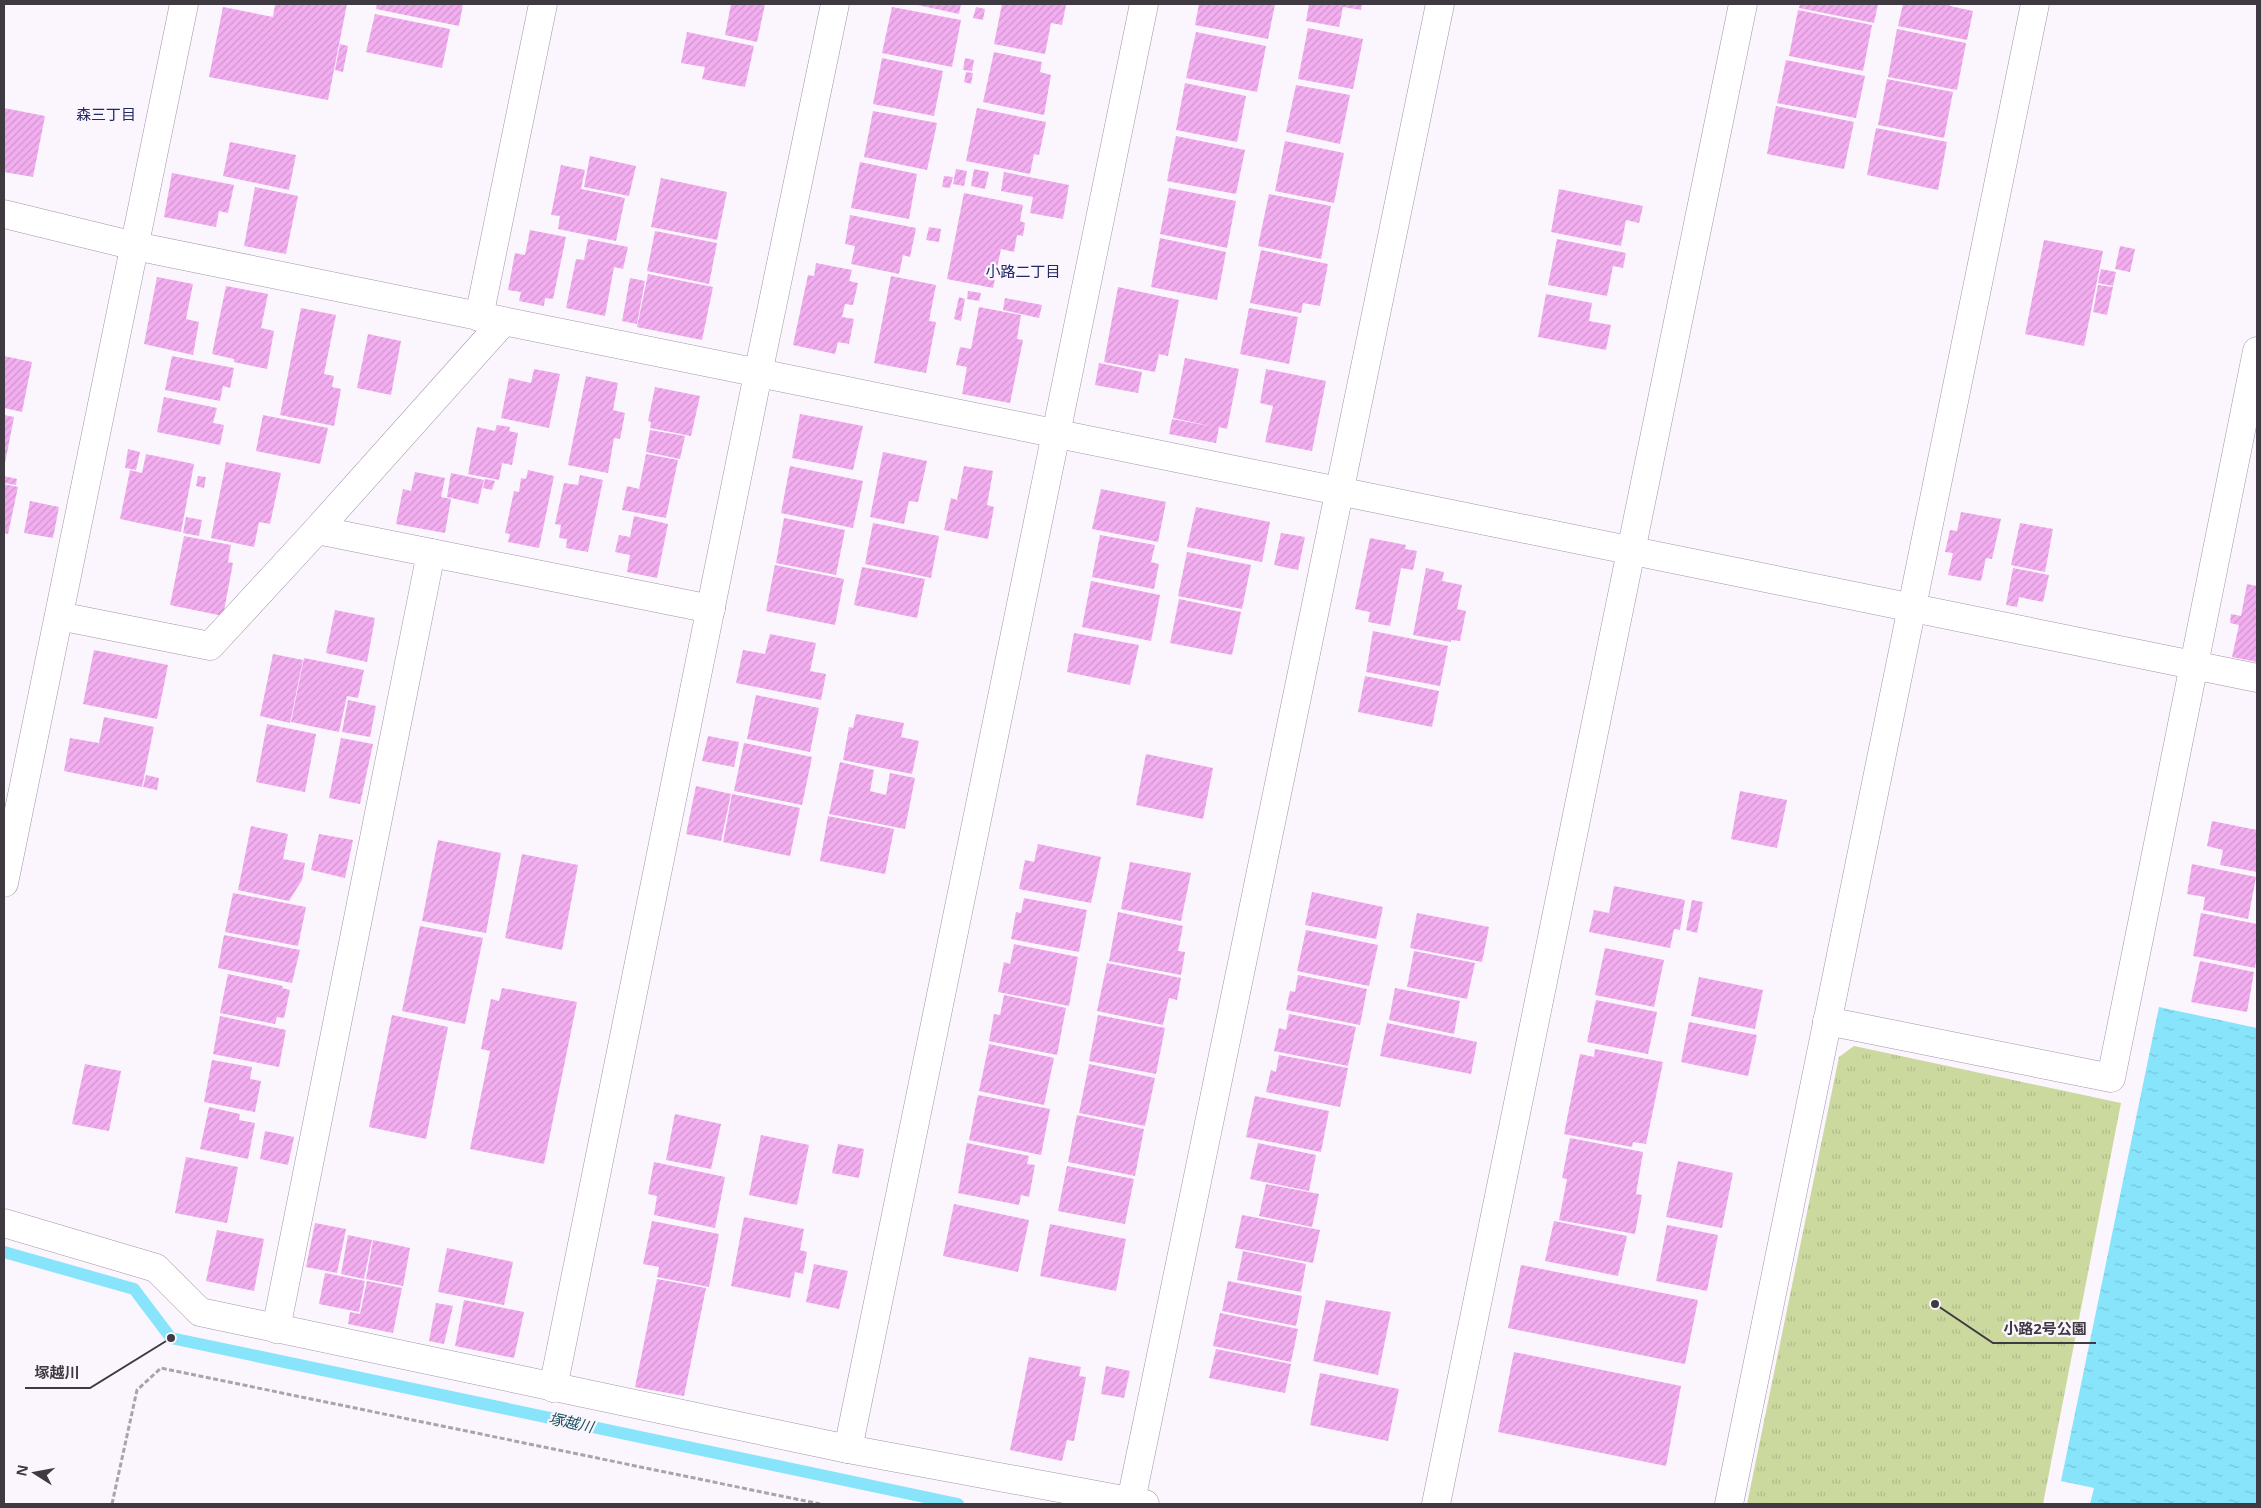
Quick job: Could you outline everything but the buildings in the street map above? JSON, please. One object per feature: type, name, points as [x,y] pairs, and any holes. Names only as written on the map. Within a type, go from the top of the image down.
[{"type":"street","points":[[4,883],[184,4]]},
{"type":"street","points":[[59,616],[210,646],[317,530],[491,319],[543,4]]},
{"type":"street","points":[[553,1388],[758,374],[836,4]]},
{"type":"street","points":[[848,1449],[1144,4]]},
{"type":"street","points":[[4,1223],[156,1268],[200,1312],[848,1449],[1138,1503],[1339,493],[1440,4]]},
{"type":"street","points":[[1436,1504],[1743,4]]},
{"type":"street","points":[[1729,1504],[2035,4]]},
{"type":"street","points":[[4,214],[135,246],[1339,493],[2257,678]]},
{"type":"street","points":[[1827,1021],[2111,1078],[2257,351]]},
{"type":"street","points":[[317,530],[711,609]]},
{"type":"street","points":[[276,1329],[431,553]]},
{"type":"path","points":[[112,1504],[137,1390],[161,1368],[820,1504]]},
{"type":"green space","points":[[1854,1046],[2121,1103],[2043,1504],[1747,1504],[1839,1057]]},
{"type":"water","points":[[2159,1007],[2257,1028],[2257,1504],[2090,1504],[2094,1488],[2061,1481]]},
{"type":"waterway","name":"塚越川","points":[[4,1252],[134,1289],[171,1338],[958,1504]]},
{"type":"place","name":"小路2号公園","points":[[1935,1304]]},
{"type":"place","name":"塚越川","points":[[171,1338]]},
{"type":"district","name":"森三丁目","points":[[106,115]]},
{"type":"district","name":"小路二丁目","points":[[1023,272]]}]
